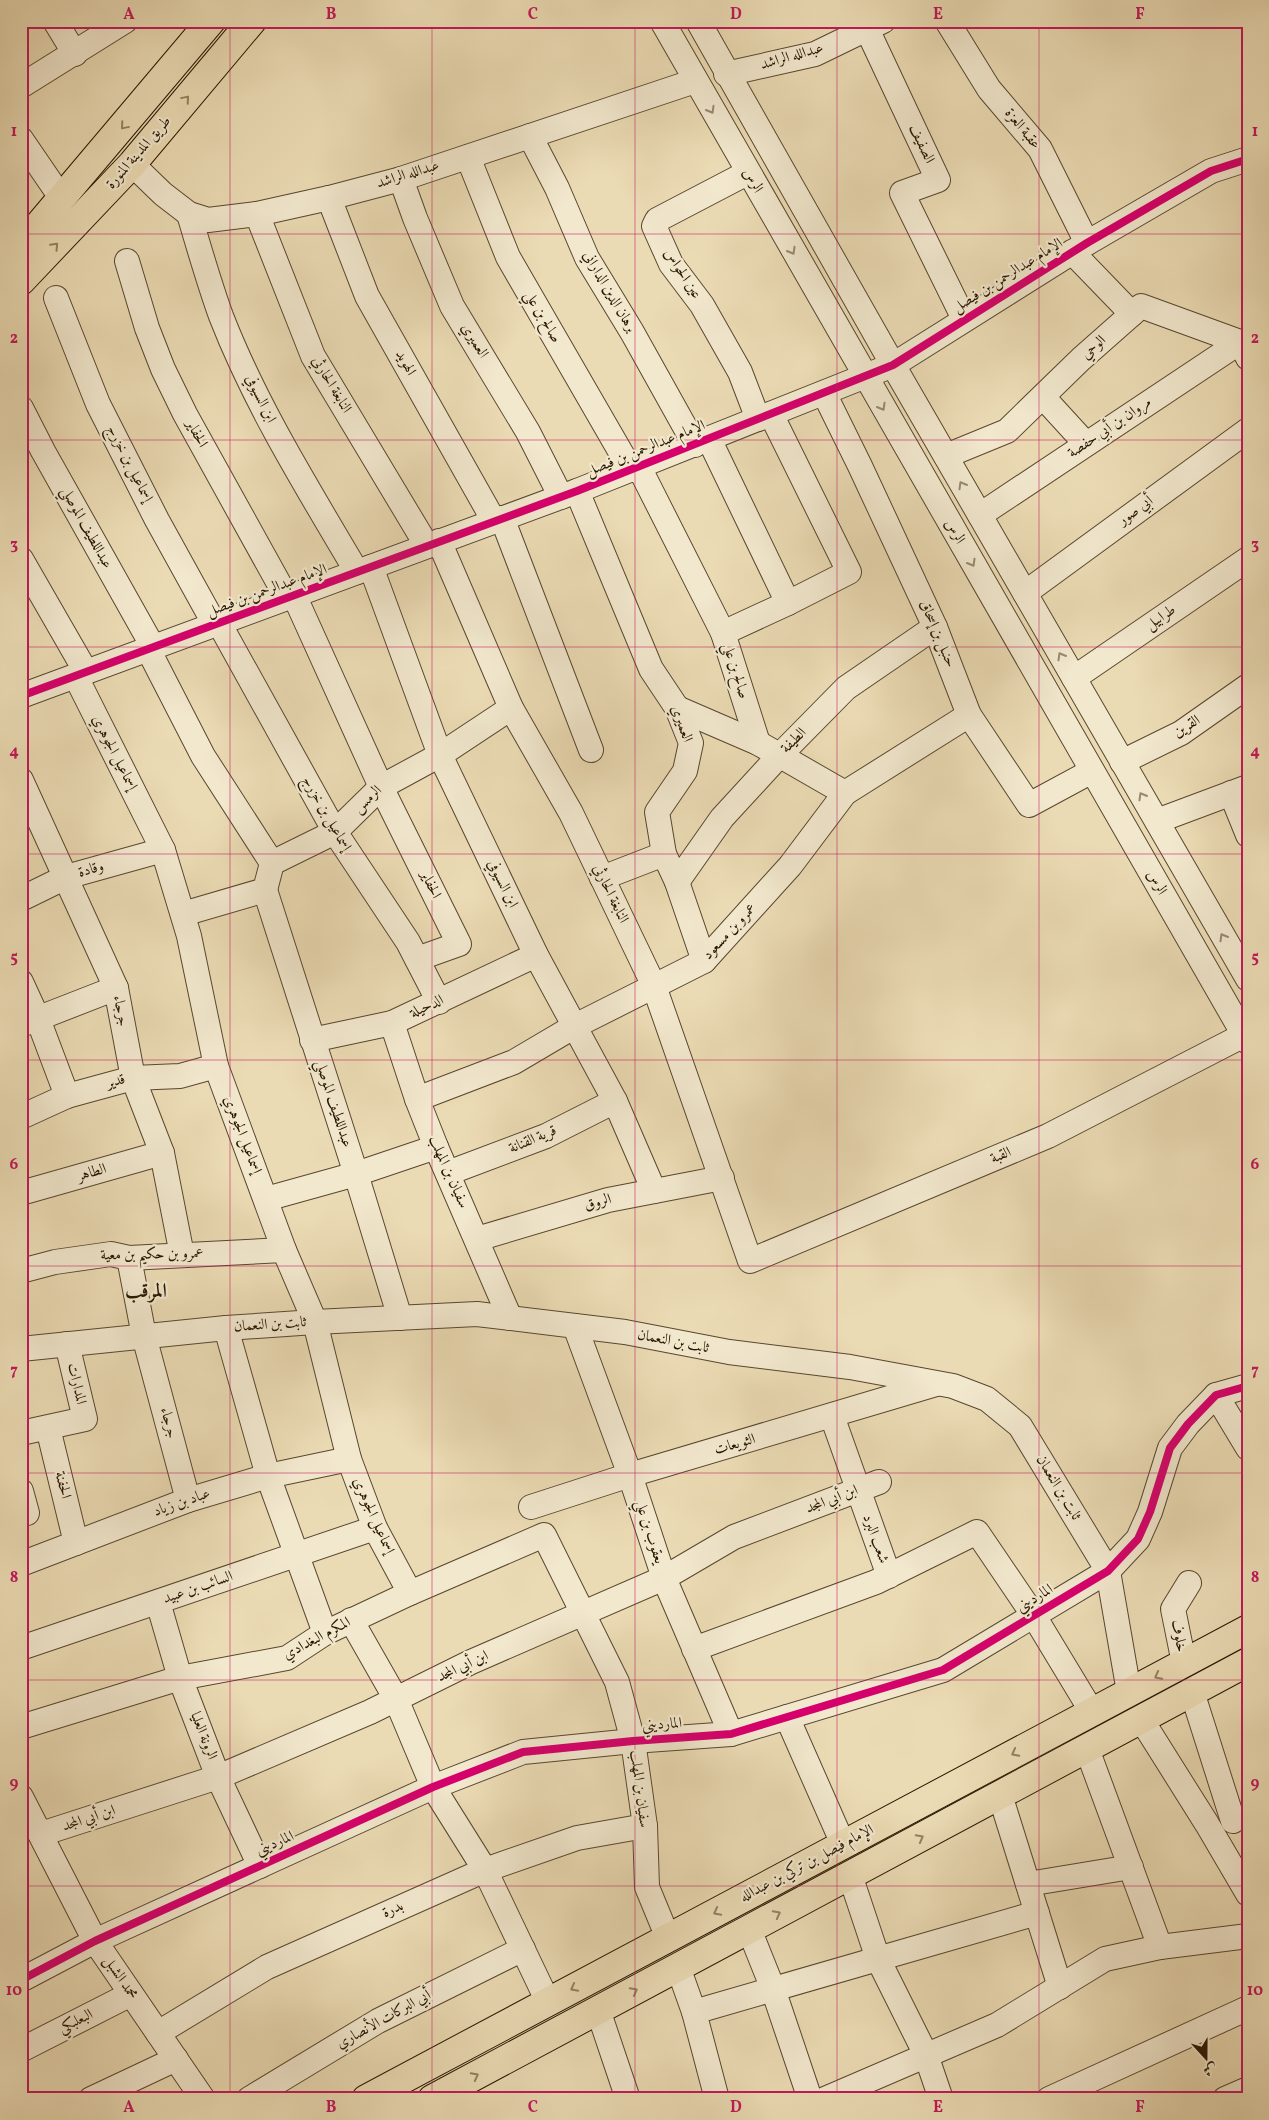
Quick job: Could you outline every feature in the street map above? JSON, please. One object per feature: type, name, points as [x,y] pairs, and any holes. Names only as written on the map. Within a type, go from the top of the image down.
[{"type":"main road","name":"طريق المدينة المنورة","points":[[21,246],[211,21]]},
{"type":"main road","name":"طريق المدينة المنورة","points":[[21,281],[132,164],[252,21]]},
{"type":"main road","name":"الإمام فيصل بن تركي بن عبدالله","points":[[366,2099],[1248,1629]]},
{"type":"main road","name":"الإمام فيصل بن تركي بن عبدالله","points":[[432,2099],[1248,1662]]},
{"type":"street","points":[[55,21],[75,54]]},
{"type":"street","points":[[21,86],[125,21]]},
{"type":"street","name":"الرس","points":[[662,21],[747,173],[1246,1038]]},
{"type":"street","name":"الرس","points":[[698,21],[726,74],[893,365],[1248,979]]},
{"type":"street","name":"عقبة العزة","points":[[947,21],[989,89],[1040,149],[1079,248],[1132,314]]},
{"type":"street","name":"عبدالله الراشد","points":[[726,74],[815,54],[875,25]]},
{"type":"street","name":"الصفيف","points":[[875,25],[938,180],[902,194],[964,319]]},
{"type":"street","name":"عبدالله الراشد","points":[[132,164],[163,194],[189,214],[208,220],[257,214],[329,198],[401,178],[695,82]]},
{"type":"street","name":"برهان الدين الداراني","points":[[530,136],[557,188],[587,258],[702,442],[788,603]]},
{"type":"street","points":[[21,138],[62,199]]},
{"type":"street","name":"صالح بن علي","points":[[468,157],[508,257],[635,469],[723,633],[758,743]]},
{"type":"street","name":"الإمام عبدالرحمن بن فيصل","points":[[21,696],[635,469],[893,365],[1079,248],[1211,171],[1248,159]]},
{"type":"street","name":"عين الحواس","points":[[723,633],[849,572],[702,305],[671,264],[654,226],[658,220],[747,173]]},
{"type":"street","name":"العميري","points":[[401,178],[415,218],[452,306],[528,432],[569,494],[651,669],[677,708],[691,743],[685,771],[657,812],[664,854],[677,882],[704,961]]},
{"type":"street","name":"الهويد","points":[[329,198],[367,296],[498,520],[591,750]]},
{"type":"street","name":"ابن السيوفي","points":[[189,214],[221,316],[254,390],[290,458],[364,569],[440,755],[536,956],[615,1101],[654,1191]]},
{"type":"street","name":"النابغة الحارثي","points":[[257,214],[312,356],[433,544],[511,708],[571,813],[654,986],[750,1260]]},
{"type":"street","name":"الحفاير","points":[[126,261],[147,328],[163,369],[185,414],[290,597],[459,944],[417,959]]},
{"type":"street","name":"إسماعيل بن خزرج","points":[[56,298],[98,404],[157,520],[335,832],[417,959],[439,1002]]},
{"type":"street","points":[[1132,314],[1141,306],[1244,350]]},
{"type":"street","name":"الوحي","points":[[946,456],[1007,431],[1132,314]]},
{"type":"street","name":"مروان بن أبي حفصة","points":[[980,515],[1086,444],[1244,350]]},
{"type":"street","name":"حنبل بن إسحاق","points":[[824,393],[935,627],[969,715],[1029,805],[1092,771]]},
{"type":"street","points":[[1043,396],[1086,444]]},
{"type":"street","name":"عبداللطيف الموصلي","points":[[21,408],[43,452],[151,648],[203,756],[272,863]]},
{"type":"street","name":"أبي صور","points":[[1025,593],[1248,430]]},
{"type":"street","name":"إسماعيل الجوهري","points":[[21,559],[28,586],[81,674],[163,850],[189,936],[216,1066],[284,1250],[316,1322],[348,1459],[375,1528],[410,1593]]},
{"type":"street","name":"طرابيل","points":[[1074,678],[1248,559]]},
{"type":"street","name":"الطيفة","points":[[677,882],[722,818],[779,756],[846,688],[935,627]]},
{"type":"street","name":"القرين","points":[[1122,762],[1181,733],[1248,686]]},
{"type":"street","name":"الرمس","points":[[272,863],[335,832],[381,786],[440,755],[511,708]]},
{"type":"street","points":[[677,708],[758,743],[844,793]]},
{"type":"street","name":"عمرو بن مسعود","points":[[418,1099],[514,1062],[575,1026],[704,961],[790,866],[844,793],[969,715]]},
{"type":"street","name":"جرجاء","points":[[21,780],[116,988],[133,1078],[162,1153],[182,1255]]},
{"type":"street","points":[[1157,821],[1240,790],[1248,836]]},
{"type":"street","name":"وقادة","points":[[21,899],[66,877],[163,850]]},
{"type":"street","points":[[602,878],[664,854]]},
{"type":"street","points":[[183,914],[265,890],[272,863]]},
{"type":"street","name":"عبداللطيف الموصلي","points":[[265,890],[400,1318]]},
{"type":"street","name":"الدحيلة","points":[[312,1040],[392,1023],[536,956]]},
{"type":"street","points":[[21,982],[30,1022],[67,1096]]},
{"type":"street","points":[[30,1022],[116,988]]},
{"type":"street","name":"سفيان بن المهلب","points":[[392,1023],[436,1147],[510,1318]]},
{"type":"street","name":"القبة","points":[[750,1260],[1048,1136],[1246,1038]]},
{"type":"street","name":"قدير","points":[[21,1117],[67,1096],[133,1078],[180,1076],[216,1066]]},
{"type":"street","name":"قرية القنانة","points":[[448,1173],[546,1136],[615,1101]]},
{"type":"street","points":[[266,1199],[356,1174],[436,1147]]},
{"type":"street","name":"الطاهر","points":[[21,1193],[162,1153]]},
{"type":"street","name":"الروق","points":[[477,1239],[608,1200],[722,1178]]},
{"type":"street","name":"عمرو بن حكيم بن معية","points":[[21,1271],[56,1262],[111,1254],[129,1258],[284,1250]]},
{"type":"street","name":"جرجاء","points":[[129,1258],[144,1336],[188,1500]]},
{"type":"street","name":"ثابت بن النعمان","points":[[21,1349],[226,1328],[476,1314],[625,1332],[729,1352],[850,1367],[953,1386],[987,1399],[1020,1426],[1108,1571],[1129,1692]]},
{"type":"street","name":"يعقوب بن علي","points":[[575,1326],[630,1475],[664,1578],[730,1734]]},
{"type":"street","points":[[226,1328],[268,1476],[325,1632]]},
{"type":"street","name":"المدارات","points":[[21,1433],[84,1419],[67,1344]]},
{"type":"street","name":"الثويعات","points":[[531,1507],[630,1475],[939,1383]]},
{"type":"street","points":[[1248,1386],[1216,1395],[1248,1448]]},
{"type":"street","name":"المارديني","points":[[21,1980],[95,1941],[433,1787],[523,1752],[730,1734],[943,1670],[1108,1571],[1138,1539],[1150,1512],[1170,1448],[1188,1424],[1216,1395]]},
{"type":"street","name":"شعب البرد","points":[[832,1416],[868,1486],[889,1576]]},
{"type":"street","name":"الحفنة","points":[[48,1428],[76,1543]]},
{"type":"street","name":"عباد بن زياد","points":[[21,1564],[188,1500],[268,1476],[348,1459]]},
{"type":"street","name":"ابن أبي المجد","points":[[40,1834],[218,1776],[396,1699],[471,1662],[664,1578],[734,1538],[868,1486]]},
{"type":"street","points":[[21,1491],[27,1514],[21,1515]]},
{"type":"street","name":"السائب بن عبيد","points":[[21,1648],[375,1528]]},
{"type":"street","points":[[694,1649],[889,1576],[977,1532],[1034,1616],[1092,1712]]},
{"type":"street","name":"سفيان بن المهلب","points":[[544,1535],[617,1682],[633,1741],[645,1826],[647,1887],[668,1938]]},
{"type":"street","name":"المكرم البغدادي","points":[[21,1728],[180,1678],[287,1658],[325,1632],[544,1535]]},
{"type":"street","name":"خلوف","points":[[1184,1663],[1173,1609],[1189,1584]]},
{"type":"street","name":"الرونة العليا","points":[[158,1602],[180,1678],[218,1776],[260,1866]]},
{"type":"street","points":[[351,1620],[396,1699],[433,1787],[485,1870],[548,2002]]},
{"type":"street","points":[[1192,1692],[1240,1820],[1207,1824]]},
{"type":"street","points":[[787,1717],[843,1844]]},
{"type":"street","points":[[1141,1719],[1207,1824],[1248,1894]]},
{"type":"street","points":[[1087,1749],[1160,1947]]},
{"type":"street","points":[[1000,1795],[1060,1988]]},
{"type":"street","name":"محمد الشبل","points":[[21,1797],[95,1941],[203,2099]]},
{"type":"street","name":"بدرة","points":[[158,2033],[267,1967],[485,1870],[577,1838],[645,1826]]},
{"type":"street","points":[[1028,1884],[1131,1867]]},
{"type":"street","points":[[850,1875],[878,1959],[926,2055],[941,2099]]},
{"type":"street","points":[[694,2012],[1037,1913]]},
{"type":"street","points":[[750,1929],[810,2099]]},
{"type":"street","points":[[825,2099],[997,2025],[1060,1988],[1104,1959],[1160,1947],[1248,1936]]},
{"type":"street","name":"أبي البركات الأنصاري","points":[[249,2099],[378,2021],[523,1949]]},
{"type":"street","points":[[678,1967],[694,2012],[717,2099]]},
{"type":"street","name":"البعلبكي","points":[[21,2050],[131,1994]]},
{"type":"street","points":[[1049,2099],[1248,2008]]},
{"type":"street","points":[[598,2010],[628,2099]]},
{"type":"street","points":[[91,2099],[176,2059]]},
{"type":"street","points":[[1225,2099],[1248,2089]]},
{"type":"cycle path","points":[[21,696],[577,491],[893,365],[1087,243],[1211,171],[1248,159]]},
{"type":"cycle path","points":[[21,1980],[95,1941],[433,1787],[523,1752],[731,1734],[943,1670],[1108,1571],[1138,1539],[1150,1512],[1170,1448],[1188,1424],[1216,1395],[1248,1386]]},
{"type":"district","name":"المرقب","points":[[146,1292]]}]
